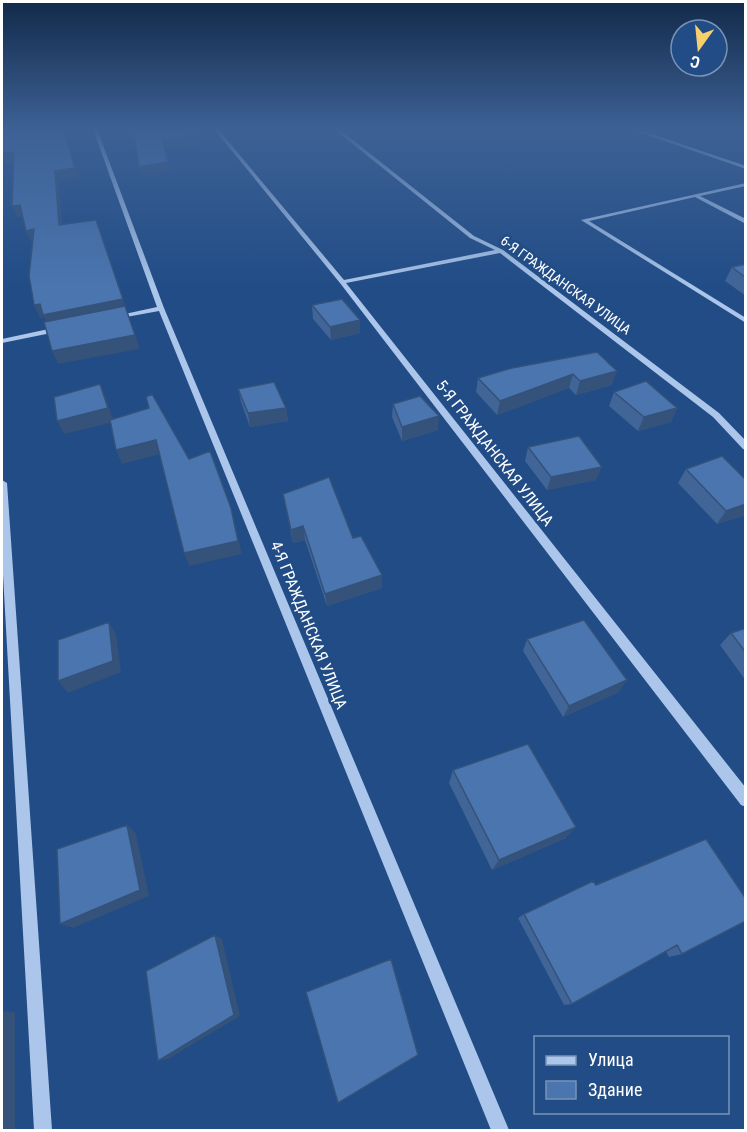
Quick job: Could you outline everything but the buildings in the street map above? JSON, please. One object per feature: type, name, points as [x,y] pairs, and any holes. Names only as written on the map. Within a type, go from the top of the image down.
[{"type":"street","name":"4-Я ГРАЖДАНСКАЯ УЛИЦА","points":[[114,182],[161,308],[500,1131]]},
{"type":"street","name":"5-Я ГРАЖДАНСКАЯ УЛИЦА","points":[[260,182],[342,282],[746,800]]},
{"type":"street","name":"6-Я ГРАЖДАНСКАЯ УЛИЦА","points":[[403,182],[472,237],[501,251],[716,415],[746,447]]},
{"type":"street","points":[[746,184],[584,220],[746,321]]},
{"type":"street","points":[[695,195],[746,222]]},
{"type":"street","points":[[342,282],[501,251]]},
{"type":"street","points":[[104,320],[161,308]]},
{"type":"street","points":[[2,341],[70,327]]},
{"type":"street","points":[[2,483],[43,1131]]}]
